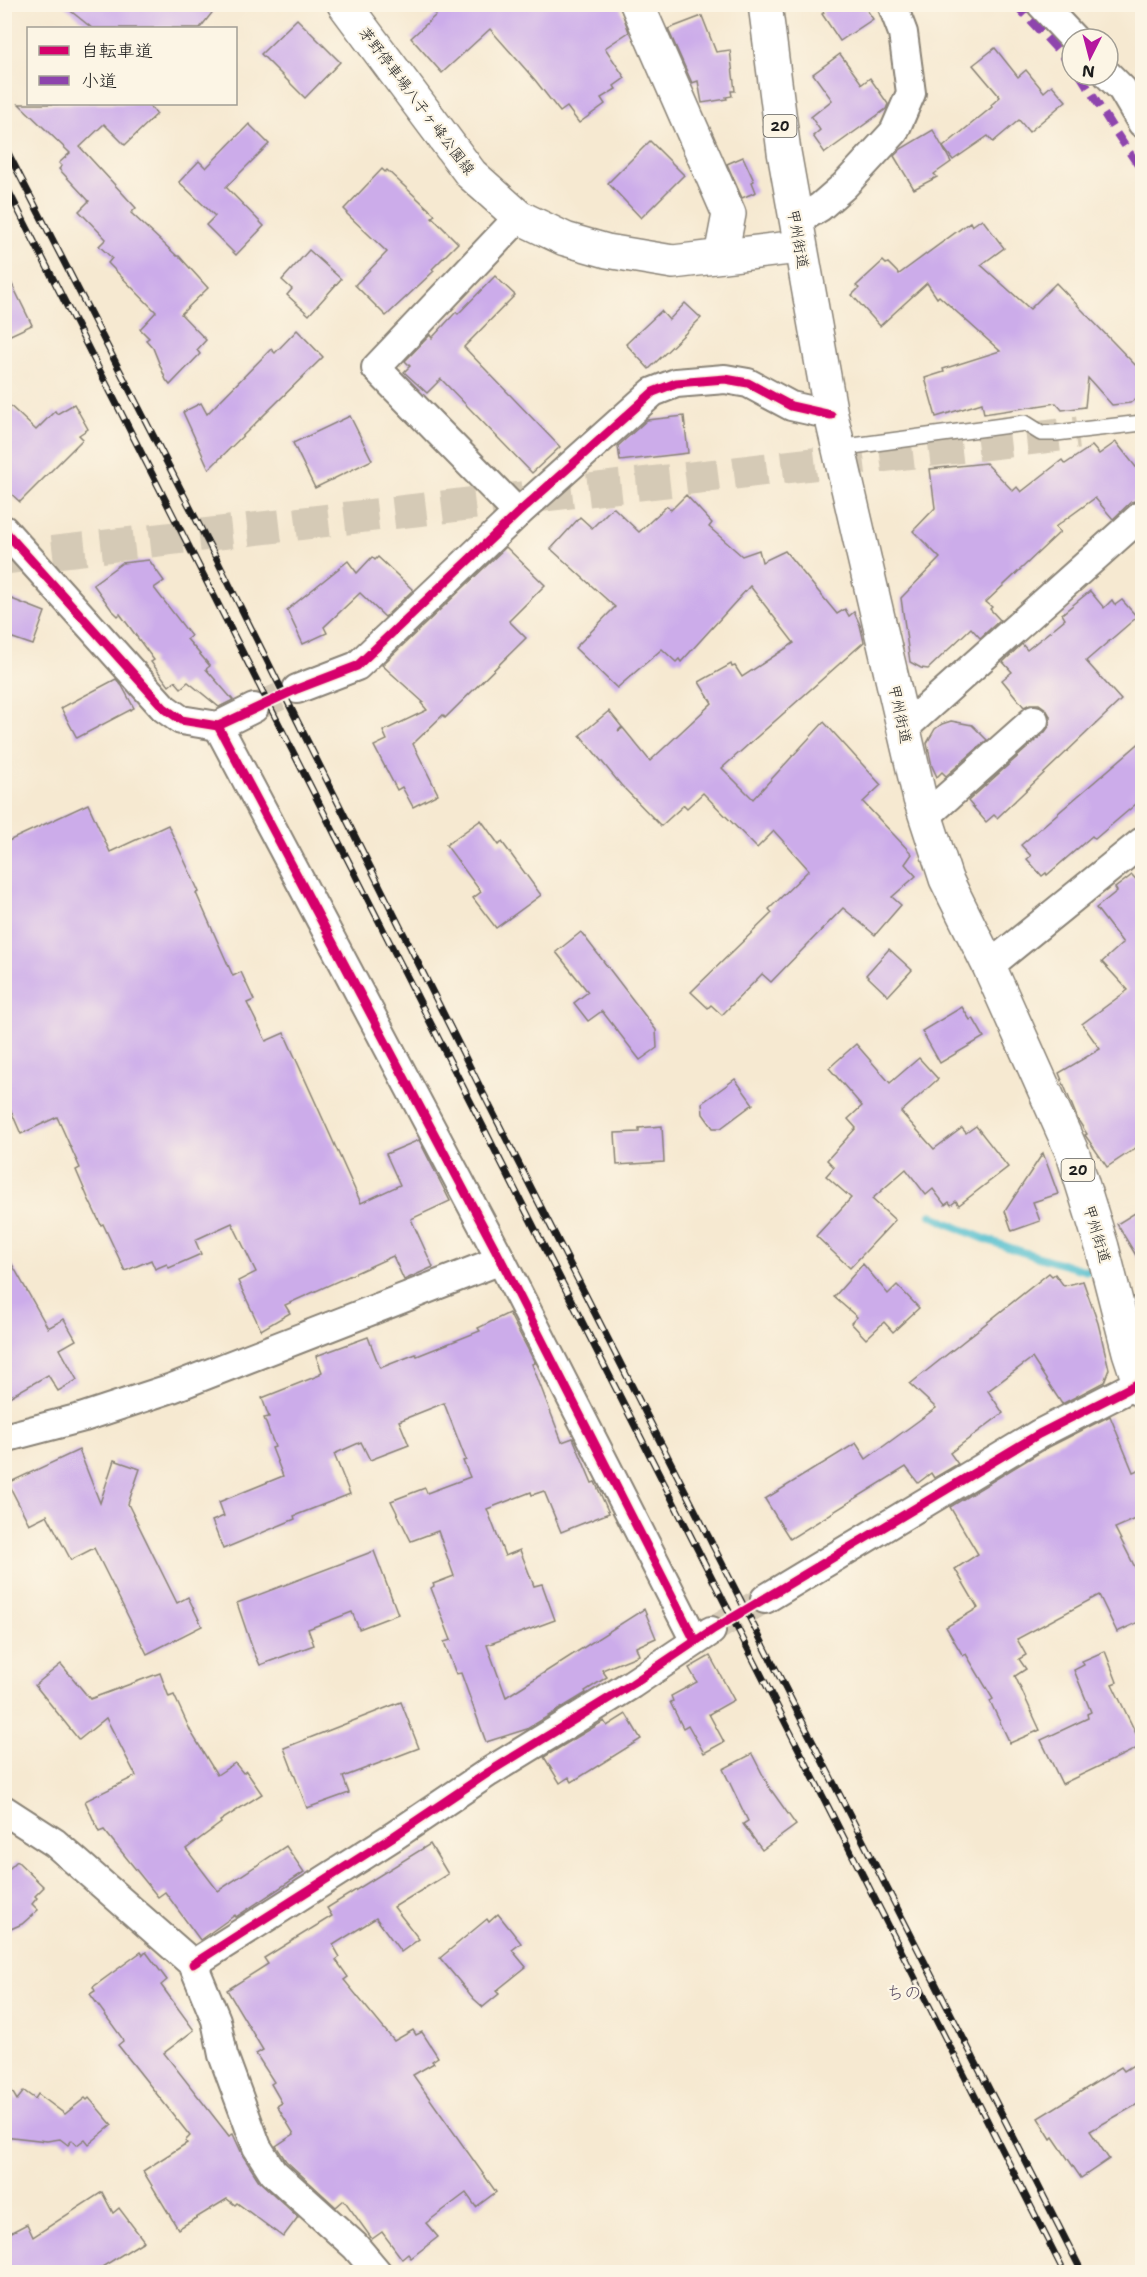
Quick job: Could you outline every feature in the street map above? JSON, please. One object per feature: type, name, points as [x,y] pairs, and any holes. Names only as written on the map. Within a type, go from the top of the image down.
[{"type":"main road","name":"茅野停車場八子ヶ峰公園線","points":[[344,4],[471,174],[519,217],[565,239],[607,251],[673,262],[721,256],[797,234]]},
{"type":"main road","points":[[637,4],[729,214],[721,256]]},
{"type":"main road","name":"甲州街道","points":[[765,4],[797,234],[831,415],[903,729],[926,816],[946,879],[989,966],[1073,1154],[1141,1387]]},
{"type":"street","points":[[797,234],[820,207],[844,186],[894,132],[911,93],[903,33],[892,4]]},
{"type":"street","points":[[1041,4],[1063,27]]},
{"type":"street","points":[[1120,87],[1143,123]]},
{"type":"street","points":[[518,513],[376,368],[519,217]]},
{"type":"street","points":[[297,689],[357,666],[518,513],[653,392],[676,383],[716,379],[748,383],[791,405],[831,415]]},
{"type":"street","points":[[903,729],[1143,514]]},
{"type":"street","points":[[4,530],[164,708],[181,720],[218,726],[254,708]]},
{"type":"street","points":[[926,816],[1034,720]]},
{"type":"street","points":[[193,1964],[704,1636],[501,1260],[218,726]]},
{"type":"street","points":[[989,966],[1143,842]]},
{"type":"street","points":[[4,1438],[84,1417],[172,1388],[501,1260]]},
{"type":"street","points":[[765,1599],[1039,1434],[1141,1387]]},
{"type":"street","points":[[4,1810],[55,1843],[193,1964],[216,2020],[223,2055],[257,2146],[273,2172],[355,2246],[376,2272]]},
{"type":"lane","points":[[838,448],[1024,423],[1041,433],[1143,423]]},
{"type":"building","points":[[62,4],[219,4],[201,27],[91,27]]},
{"type":"building","points":[[426,4],[619,4],[629,32],[605,48],[625,78],[614,86],[616,89],[601,98],[605,104],[579,123],[567,107],[560,112],[490,29],[442,73],[411,38],[436,15]]},
{"type":"building","points":[[819,4],[863,4],[873,19],[840,41],[822,14],[824,13]]},
{"type":"building","points":[[702,16],[716,52],[730,50],[735,91],[731,91],[732,96],[726,97],[727,99],[702,103],[698,81],[692,83],[668,29]]},
{"type":"building","points":[[297,19],[340,62],[305,98],[261,54]]},
{"type":"building","points":[[995,48],[1018,77],[1026,70],[1044,92],[1052,85],[1066,101],[1029,132],[1019,120],[993,142],[988,136],[953,160],[943,147],[992,107],[991,105],[1000,97],[973,65]]},
{"type":"building","points":[[840,54],[862,84],[870,78],[888,104],[886,109],[825,153],[813,136],[820,130],[811,117],[832,100],[813,74]]},
{"type":"building","points":[[19,104],[148,105],[157,114],[125,145],[104,124],[80,147],[136,208],[131,213],[179,256],[208,288],[181,314],[206,340],[197,350],[200,354],[170,385],[153,348],[146,340],[149,338],[140,329],[156,312],[108,263],[112,258],[99,246],[106,239],[79,211],[89,201],[59,169],[62,166],[59,163],[70,153]]},
{"type":"building","points":[[249,124],[269,144],[226,187],[264,226],[236,255],[206,225],[215,216],[179,182],[199,161],[206,168]]},
{"type":"building","points":[[933,130],[951,162],[934,174],[937,177],[914,189],[894,156],[901,149]]},
{"type":"building","points":[[650,141],[684,175],[641,218],[608,183]]},
{"type":"building","points":[[743,157],[754,181],[752,182],[756,192],[742,198],[727,164]]},
{"type":"building","points":[[382,169],[385,172],[387,170],[435,215],[432,217],[458,243],[432,269],[434,271],[386,316],[355,285],[387,252],[344,209]]},
{"type":"building","points":[[982,219],[1004,248],[981,265],[1030,309],[1056,283],[1143,373],[1143,393],[1130,403],[1112,405],[1088,378],[1085,407],[1062,410],[1056,403],[984,414],[982,403],[936,417],[925,378],[944,372],[943,369],[1000,351],[939,296],[937,298],[927,283],[880,326],[852,295],[859,288],[856,286],[883,261],[899,274],[970,222],[972,226]]},
{"type":"building","points":[[309,250],[341,279],[309,315],[287,295],[292,289],[282,280]]},
{"type":"building","points":[[4,268],[32,325],[4,338]]},
{"type":"building","points":[[495,276],[515,295],[464,347],[560,447],[532,473],[441,379],[427,393],[404,372],[410,366],[405,361],[430,335],[432,338],[456,312],[458,314]]},
{"type":"building","points":[[685,303],[701,318],[649,369],[626,344],[661,311],[669,320]]},
{"type":"building","points":[[297,330],[323,357],[209,469],[183,412],[201,403],[207,414],[271,349],[275,353]]},
{"type":"building","points":[[4,400],[36,430],[55,411],[57,414],[74,404],[88,429],[79,435],[83,439],[20,502],[4,487]]},
{"type":"building","points":[[350,416],[372,460],[315,488],[293,443]]},
{"type":"building","points":[[684,416],[688,453],[620,461],[618,446],[647,420]]},
{"type":"building","points":[[1116,442],[1143,476],[1143,499],[1131,502],[1113,519],[1095,498],[1055,527],[1060,532],[986,602],[1000,620],[980,638],[971,628],[928,669],[910,662],[901,598],[940,558],[913,531],[935,508],[930,469],[986,463],[1013,491],[1017,487],[1021,492],[1062,460],[1065,464],[1092,446],[1099,454]]},
{"type":"building","points":[[686,495],[712,523],[709,527],[742,556],[759,550],[762,562],[785,551],[837,614],[845,609],[849,616],[854,612],[864,642],[722,768],[753,799],[824,722],[881,785],[863,802],[912,854],[905,864],[916,876],[892,897],[901,905],[875,935],[843,908],[771,982],[762,974],[722,1015],[711,1005],[708,1008],[691,992],[772,913],[769,909],[809,870],[774,831],[757,848],[703,793],[687,808],[684,805],[661,826],[621,785],[580,735],[609,711],[622,727],[618,731],[623,728],[650,761],[712,703],[699,682],[731,664],[742,677],[794,643],[750,586],[681,662],[679,659],[676,662],[662,649],[617,688],[575,648],[615,607],[551,549],[580,517],[592,528],[613,507],[639,532],[667,506],[671,510]]},
{"type":"building","points":[[506,547],[545,585],[509,621],[526,638],[445,718],[443,715],[413,744],[438,794],[413,807],[402,787],[397,790],[374,746],[387,740],[383,731],[427,710],[421,703],[423,702],[382,665]]},
{"type":"building","points":[[372,557],[375,560],[378,557],[413,590],[385,617],[360,593],[324,627],[327,633],[303,644],[287,610],[348,561],[357,573]]},
{"type":"building","points":[[149,560],[164,581],[154,588],[191,636],[187,639],[210,666],[206,669],[233,700],[219,707],[188,682],[181,688],[175,681],[169,686],[151,662],[154,660],[120,614],[118,616],[111,609],[93,584],[122,563]]},
{"type":"building","points":[[1090,591],[1104,608],[1112,600],[1115,605],[1122,600],[1137,617],[1086,661],[1121,700],[997,818],[994,815],[986,822],[968,801],[1050,725],[1050,716],[1046,709],[1039,704],[1024,707],[1002,680],[1012,672],[1003,662],[1022,644],[1027,650],[1065,619],[1062,614]]},
{"type":"building","points":[[4,596],[45,612],[33,645],[4,635]]},
{"type":"building","points":[[116,679],[134,708],[77,738],[61,708]]},
{"type":"building","points":[[951,721],[972,725],[987,740],[946,776],[942,772],[937,777],[927,743],[935,729]]},
{"type":"building","points":[[1143,740],[1143,798],[1095,839],[1092,836],[1047,875],[1046,873],[1042,876],[1027,859],[1031,856],[1021,845]]},
{"type":"building","points":[[88,804],[110,852],[168,825],[199,892],[196,893],[233,976],[241,972],[254,1000],[247,1003],[266,1041],[284,1033],[361,1203],[400,1185],[386,1154],[419,1140],[450,1201],[411,1219],[433,1267],[404,1280],[393,1256],[285,1305],[290,1313],[261,1330],[238,1281],[256,1272],[232,1223],[195,1240],[201,1254],[169,1268],[167,1264],[155,1269],[151,1260],[125,1271],[88,1198],[76,1170],[80,1168],[57,1117],[21,1134],[11,1111],[4,1114],[4,843]]},
{"type":"building","points":[[481,820],[499,845],[502,842],[541,895],[496,928],[473,898],[481,892],[446,845]]},
{"type":"building","points":[[1132,875],[1143,887],[1143,1143],[1107,1167],[1085,1135],[1087,1134],[1078,1120],[1059,1073],[1100,1049],[1082,1024],[1128,990],[1102,962],[1123,943],[1096,908],[1117,891],[1115,888]]},
{"type":"building","points":[[581,932],[656,1030],[657,1048],[640,1060],[602,1011],[588,1021],[574,1003],[588,992],[556,952]]},
{"type":"building","points":[[889,949],[912,970],[888,996],[866,975]]},
{"type":"building","points":[[962,1007],[970,1020],[973,1018],[984,1037],[940,1063],[922,1031]]},
{"type":"building","points":[[856,1044],[890,1083],[919,1058],[938,1079],[901,1112],[934,1149],[962,1128],[966,1133],[976,1126],[1008,1167],[959,1205],[956,1201],[951,1205],[949,1202],[945,1205],[933,1189],[926,1195],[906,1169],[872,1199],[895,1220],[850,1268],[816,1236],[851,1198],[826,1176],[834,1167],[827,1160],[856,1128],[848,1119],[862,1106],[829,1068]]},
{"type":"building","points":[[735,1079],[753,1104],[721,1128],[713,1128],[703,1114],[702,1103]]},
{"type":"building","points":[[662,1126],[664,1162],[617,1165],[615,1133],[639,1132],[639,1128]]},
{"type":"building","points":[[1043,1153],[1058,1194],[1033,1202],[1040,1221],[1012,1231],[1005,1211]]},
{"type":"building","points":[[1143,1208],[1143,1267],[1117,1224]]},
{"type":"building","points":[[4,1250],[48,1328],[64,1319],[76,1340],[60,1349],[77,1380],[58,1391],[48,1375],[4,1400]]},
{"type":"building","points":[[863,1264],[888,1294],[897,1285],[919,1308],[893,1332],[884,1322],[866,1339],[851,1323],[857,1317],[834,1297]]},
{"type":"building","points":[[1049,1273],[1052,1276],[1055,1274],[1064,1286],[1083,1281],[1098,1323],[1109,1369],[1104,1382],[1062,1404],[1032,1358],[988,1391],[1003,1413],[950,1453],[958,1464],[934,1478],[931,1473],[918,1483],[906,1467],[790,1539],[765,1499],[856,1443],[866,1459],[936,1408],[910,1384]]},
{"type":"building","points":[[509,1313],[535,1363],[532,1364],[562,1442],[573,1438],[592,1483],[595,1482],[609,1513],[561,1532],[544,1491],[532,1495],[531,1492],[487,1509],[505,1556],[520,1550],[534,1586],[542,1584],[555,1620],[487,1645],[506,1697],[644,1609],[656,1638],[636,1647],[639,1655],[602,1670],[607,1677],[585,1691],[586,1693],[527,1729],[486,1742],[461,1673],[456,1674],[444,1642],[451,1640],[431,1588],[433,1584],[454,1576],[438,1531],[411,1541],[391,1501],[425,1488],[427,1493],[470,1477],[463,1461],[466,1460],[444,1403],[399,1421],[409,1445],[370,1460],[361,1442],[334,1454],[350,1494],[294,1516],[295,1519],[223,1549],[212,1521],[224,1516],[219,1502],[283,1476],[272,1448],[275,1447],[264,1418],[269,1417],[262,1398],[320,1375],[322,1372],[316,1356],[368,1337],[380,1368],[480,1331],[478,1328]]},
{"type":"building","points":[[1110,1416],[1133,1472],[1143,1468],[1143,1516],[1115,1528],[1143,1583],[1143,1620],[1117,1632],[1099,1595],[1017,1639],[1026,1655],[1019,1659],[1026,1669],[1015,1676],[1040,1730],[1010,1743],[990,1701],[993,1699],[966,1654],[963,1656],[946,1627],[978,1608],[955,1569],[978,1554],[950,1507],[1047,1448]]},
{"type":"building","points":[[79,1450],[100,1503],[114,1460],[140,1469],[128,1504],[177,1603],[188,1597],[202,1626],[147,1654],[94,1548],[71,1560],[47,1515],[29,1524],[8,1483]]},
{"type":"building","points":[[374,1551],[398,1614],[359,1629],[352,1612],[308,1629],[314,1645],[260,1665],[237,1603]]},
{"type":"building","points":[[1105,1651],[1117,1682],[1112,1684],[1142,1746],[1062,1784],[1041,1740],[1088,1718],[1087,1714],[1091,1712],[1074,1670],[1084,1665],[1082,1661]]},
{"type":"building","points":[[710,1656],[734,1700],[709,1714],[724,1742],[704,1753],[688,1725],[683,1728],[670,1702],[673,1701],[671,1696],[697,1682],[689,1668]]},
{"type":"building","points":[[61,1664],[90,1699],[160,1673],[169,1697],[174,1695],[191,1732],[217,1775],[235,1763],[243,1773],[246,1771],[262,1794],[220,1821],[221,1823],[186,1849],[218,1891],[286,1846],[304,1872],[200,1940],[165,1892],[158,1897],[104,1830],[99,1832],[85,1801],[136,1776],[106,1718],[79,1740],[35,1685]]},
{"type":"building","points":[[401,1702],[419,1748],[343,1777],[349,1793],[307,1808],[284,1748]]},
{"type":"building","points":[[626,1714],[641,1739],[572,1782],[569,1777],[560,1783],[544,1757],[604,1721],[607,1726]]},
{"type":"building","points":[[752,1754],[769,1787],[796,1825],[762,1850],[743,1824],[748,1821],[723,1769]]},
{"type":"building","points":[[430,1844],[448,1874],[394,1907],[419,1939],[401,1952],[376,1918],[333,1945],[340,1957],[336,1960],[348,1977],[344,1980],[394,2041],[413,2030],[416,2035],[422,2032],[438,2057],[432,2061],[434,2063],[413,2075],[496,2192],[476,2207],[466,2193],[426,2223],[438,2237],[411,2258],[408,2254],[402,2259],[382,2232],[372,2239],[344,2200],[336,2207],[286,2161],[276,2146],[294,2134],[277,2106],[282,2103],[271,2084],[274,2082],[256,2054],[263,2050],[227,1990],[268,1964],[264,1958],[332,1916],[327,1908]]},
{"type":"building","points":[[17,1861],[44,1887],[35,1896],[37,1898],[32,1904],[38,1910],[22,1924],[4,1932],[4,1874]]},
{"type":"building","points":[[498,1914],[521,1943],[512,1950],[526,1967],[496,1991],[499,1994],[483,2007],[440,1958],[487,1919],[489,1922]]},
{"type":"building","points":[[141,1952],[143,1955],[146,1952],[167,1980],[161,1985],[194,2030],[164,2053],[229,2136],[233,2134],[243,2156],[259,2181],[298,2217],[283,2237],[237,2203],[235,2205],[227,2199],[178,2229],[143,2171],[187,2143],[185,2141],[190,2136],[118,2045],[123,2041],[122,2038],[90,1994],[95,1991],[93,1987]]},
{"type":"building","points":[[1135,2064],[1143,2076],[1143,2101],[1090,2131],[1109,2159],[1081,2178],[1038,2118],[1121,2067],[1124,2071]]},
{"type":"building","points":[[4,2078],[17,2100],[24,2091],[35,2099],[38,2094],[65,2114],[85,2098],[87,2100],[89,2098],[112,2125],[89,2144],[85,2139],[77,2145],[72,2140],[68,2145],[60,2139],[47,2141],[4,2136]]},
{"type":"building","points":[[102,2192],[113,2213],[119,2208],[144,2241],[94,2272],[4,2272],[4,2236],[27,2224],[33,2237]]},
{"type":"waterway","points":[[931,1215],[989,1240],[1087,1271]]},
{"type":"tunnel","points":[[4,558],[1078,433]]},
{"type":"tunnel","points":[[254,708],[297,689]]},
{"type":"tunnel","points":[[712,1630],[765,1599]]},
{"type":"railway","points":[[4,145],[217,560],[482,1091],[1082,2272]]},
{"type":"railway","points":[[4,182],[1064,2272]]},
{"type":"marked path","points":[[1015,4],[1060,53]]},
{"type":"marked path","points":[[1087,87],[1142,171]]},
{"type":"cycle path","points":[[4,530],[164,708],[181,720],[218,726],[297,689],[357,666],[518,513],[653,392],[676,383],[725,379],[748,383],[791,406],[831,415]]},
{"type":"cycle path","points":[[218,726],[501,1260],[695,1641]]},
{"type":"cycle path","points":[[193,1964],[394,1836],[489,1772],[632,1684],[712,1630],[1039,1434],[1139,1383]]},
{"type":"district","name":"ちの","points":[[904,1993]]}]
